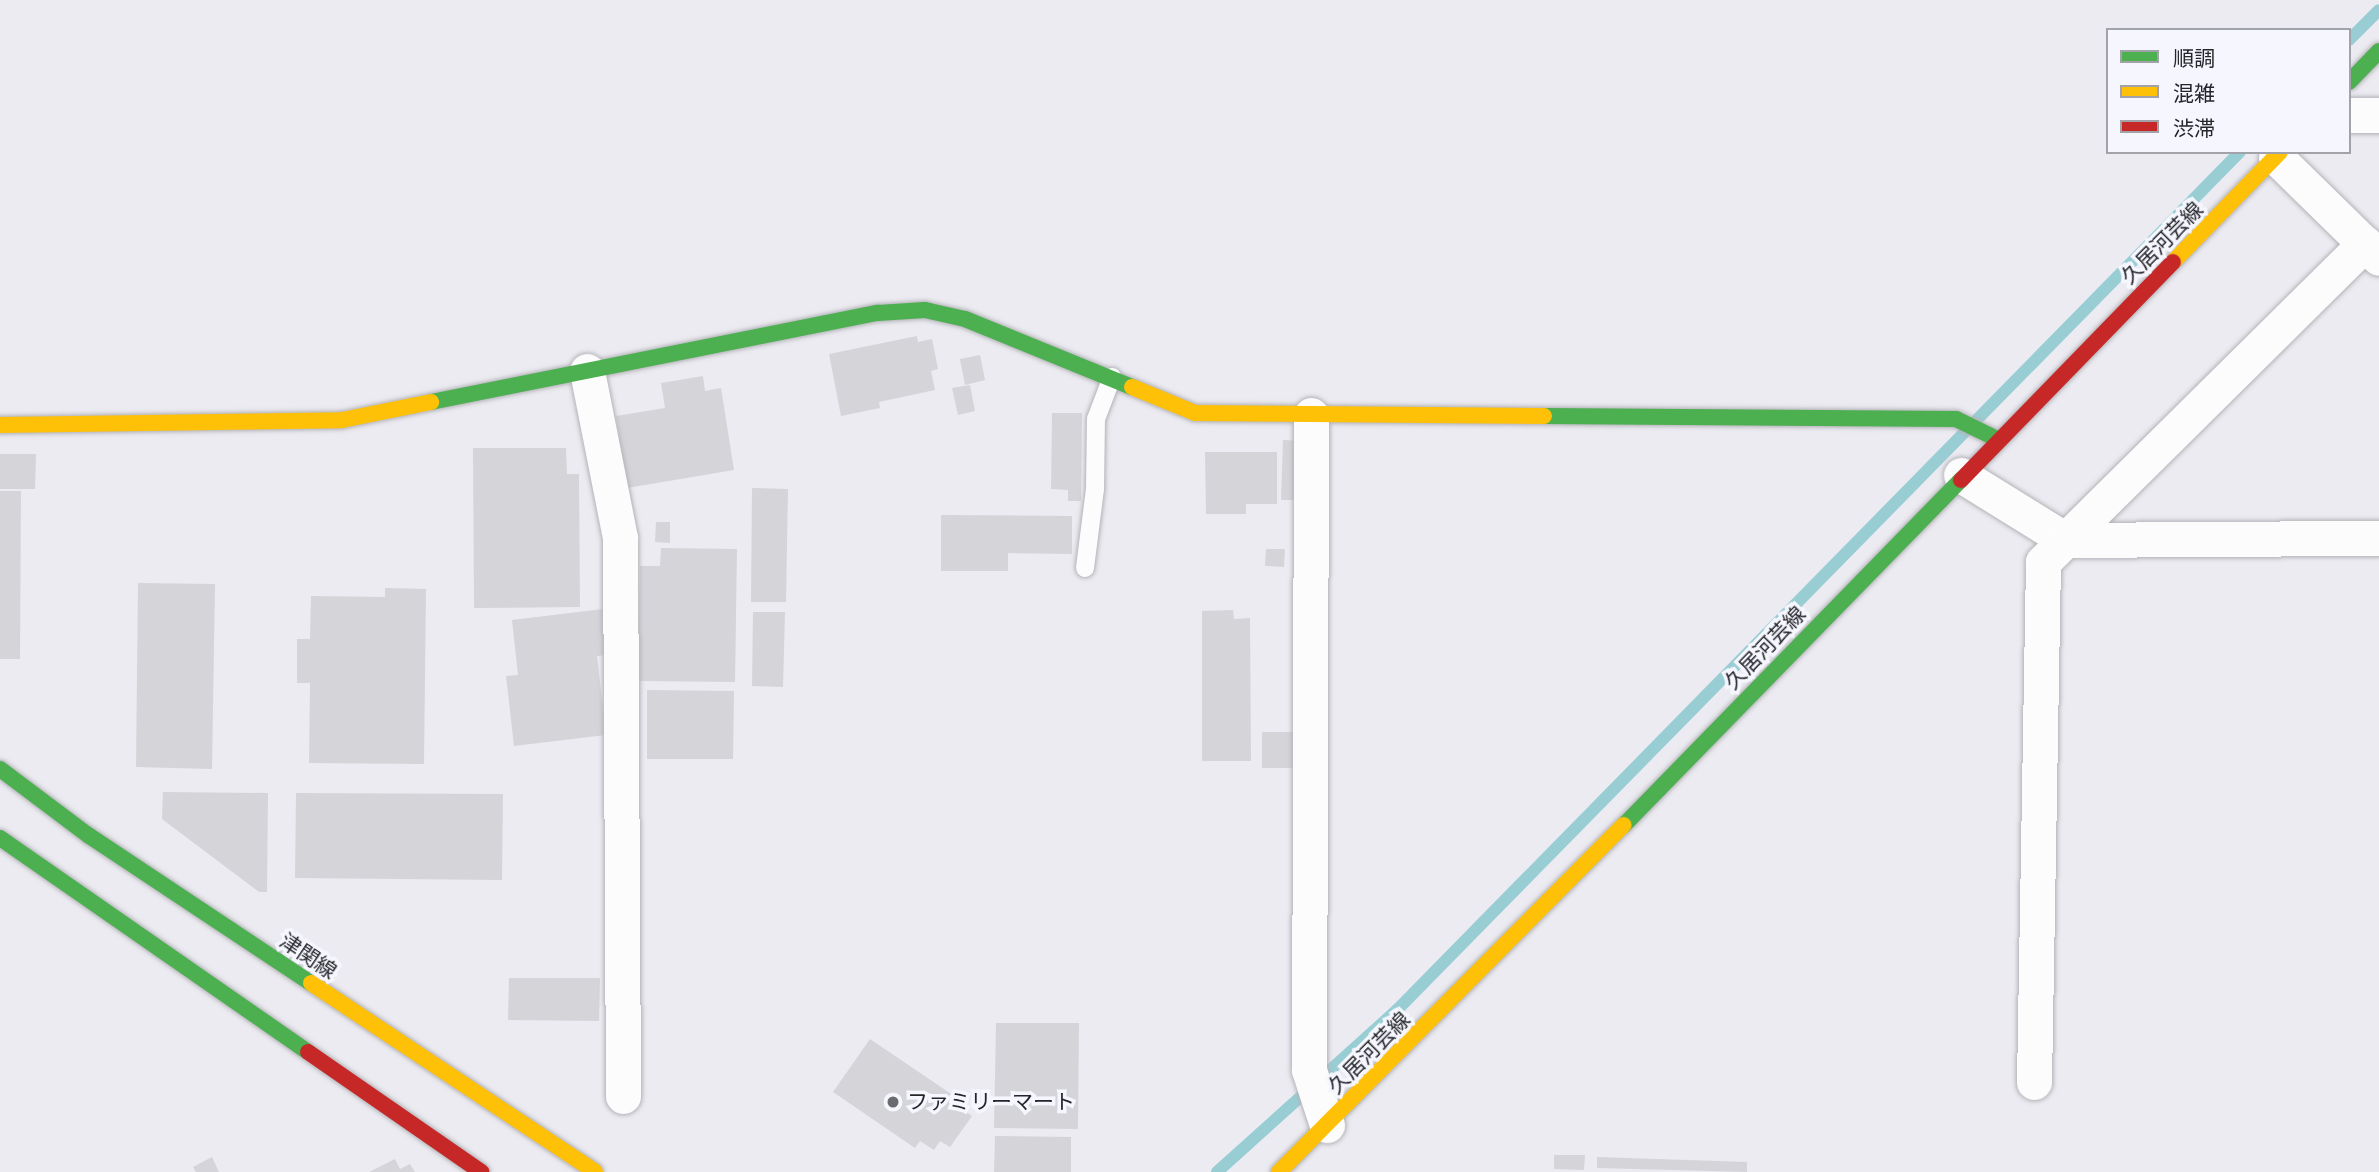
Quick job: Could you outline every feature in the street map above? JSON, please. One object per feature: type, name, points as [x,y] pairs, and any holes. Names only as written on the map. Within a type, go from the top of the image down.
[{"type":"main road","points":[[2351,80],[2379,51]]},
{"type":"main road","name":"久居河芸線","points":[[1279,1172],[1317,1097],[1474,979],[1961,475],[2278,155]]},
{"type":"main road","points":[[0,425],[342,420],[877,313],[925,310],[965,319],[1195,413],[1956,419],[1997,439]]},
{"type":"main road","name":"津関線","points":[[0,769],[89,835],[596,1172]]},
{"type":"main road","points":[[0,838],[481,1172]]},
{"type":"street","points":[[2351,115],[2379,115]]},
{"type":"street","points":[[2034,1082],[2043,562],[2372,251],[2278,155]]},
{"type":"street","points":[[587,371],[620,538],[623,1096]]},
{"type":"street","points":[[1311,415],[1317,1097]]},
{"type":"street","points":[[1961,475],[2066,540],[2379,538]]},
{"type":"lane","points":[[1085,568],[1095,489],[1096,419],[1112,377]]},
{"type":"building","points":[[917,336],[918,342],[932,339],[938,369],[931,371],[935,390],[879,402],[880,408],[841,416],[829,354]]},
{"type":"building","points":[[980,355],[985,380],[965,385],[960,359]]},
{"type":"building","points":[[703,376],[705,391],[721,388],[734,470],[627,488],[616,416],[665,408],[661,383]]},
{"type":"building","points":[[970,385],[975,411],[958,415],[952,388]]},
{"type":"building","points":[[1052,413],[1082,413],[1081,501],[1068,501],[1068,490],[1051,489]]},
{"type":"building","points":[[1283,440],[1300,441],[1298,500],[1281,500]]},
{"type":"building","points":[[473,448],[566,448],[567,474],[579,474],[580,607],[474,608]]},
{"type":"building","points":[[1205,452],[1277,452],[1277,504],[1246,504],[1246,514],[1206,514]]},
{"type":"building","points":[[0,454],[36,454],[35,489],[0,489]]},
{"type":"building","points":[[752,488],[788,489],[786,602],[751,602]]},
{"type":"building","points":[[0,491],[21,491],[20,659],[0,659]]},
{"type":"building","points":[[941,515],[1072,516],[1072,554],[1008,553],[1008,571],[941,571]]},
{"type":"building","points":[[656,522],[670,522],[670,543],[655,542]]},
{"type":"building","points":[[661,548],[737,549],[735,682],[638,681],[640,566],[660,566]]},
{"type":"building","points":[[1266,549],[1285,549],[1284,567],[1265,566]]},
{"type":"building","points":[[138,583],[215,584],[212,769],[136,767]]},
{"type":"building","points":[[385,588],[426,589],[424,764],[309,763],[310,683],[297,683],[297,639],[310,639],[311,596],[385,597]]},
{"type":"building","points":[[603,609],[608,655],[597,656],[606,735],[514,746],[506,676],[518,675],[512,620]]},
{"type":"building","points":[[1233,610],[1234,619],[1250,618],[1251,761],[1202,761],[1202,611]]},
{"type":"building","points":[[753,612],[785,612],[783,687],[752,686]]},
{"type":"building","points":[[647,690],[734,691],[733,759],[647,759]]},
{"type":"building","points":[[1262,732],[1294,732],[1294,768],[1262,768]]},
{"type":"building","points":[[163,792],[268,793],[267,892],[259,892],[162,819]]},
{"type":"building","points":[[296,793],[503,794],[502,880],[295,878]]},
{"type":"building","points":[[509,978],[600,978],[599,1021],[508,1020]]},
{"type":"building","points":[[996,1023],[1079,1023],[1078,1129],[994,1128]]},
{"type":"building","points":[[870,1039],[966,1104],[962,1109],[972,1116],[950,1147],[940,1141],[934,1150],[920,1141],[915,1148],[833,1092]]},
{"type":"building","points":[[995,1136],[1071,1137],[1071,1172],[994,1172]]},
{"type":"building","points":[[1554,1155],[1585,1155],[1584,1170],[1554,1169]]},
{"type":"building","points":[[212,1157],[219,1172],[196,1172],[193,1167]]},
{"type":"building","points":[[1597,1157],[1747,1162],[1747,1172],[1597,1168]]},
{"type":"building","points":[[395,1159],[400,1169],[410,1164],[415,1172],[369,1172]]},
{"type":"waterway","points":[[2351,38],[2379,10]]},
{"type":"waterway","points":[[1217,1172],[1397,1010],[2238,154]]},
{"type":"traffic: fast","points":[[2351,80],[2379,51]]},
{"type":"traffic: fast","points":[[431,402],[878,313],[925,310],[965,319],[1132,387]]},
{"type":"traffic: fast","points":[[1544,416],[1956,419],[1997,439]]},
{"type":"traffic: fast","points":[[1624,825],[1961,480]]},
{"type":"traffic: fast","points":[[0,769],[88,835],[311,983]]},
{"type":"traffic: fast","points":[[0,838],[308,1052]]},
{"type":"traffic: slow","points":[[2173,262],[2278,154]]},
{"type":"traffic: slow","points":[[1132,387],[1195,413],[1544,416]]},
{"type":"traffic: slow","points":[[0,425],[342,420],[431,402]]},
{"type":"traffic: slow","points":[[1279,1172],[1624,825]]},
{"type":"traffic: slow","points":[[311,983],[595,1172]]},
{"type":"traffic: jam","points":[[1961,480],[2173,262]]},
{"type":"traffic: jam","points":[[308,1052],[481,1172]]},
{"type":"place","name":"ファミリーマート","points":[[893,1102]]}]
